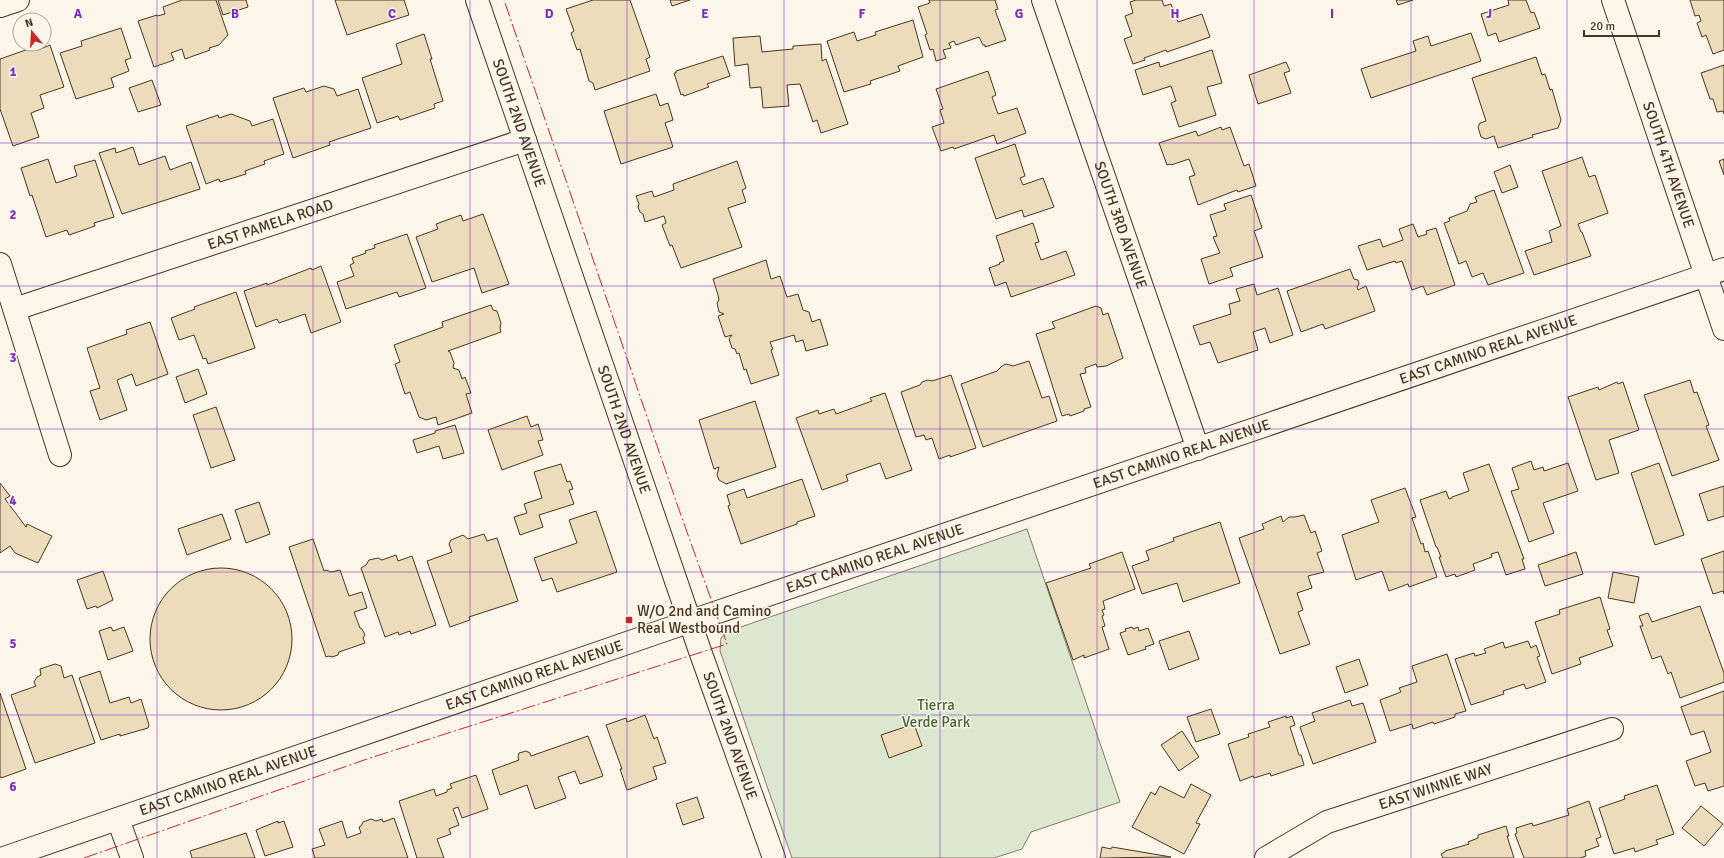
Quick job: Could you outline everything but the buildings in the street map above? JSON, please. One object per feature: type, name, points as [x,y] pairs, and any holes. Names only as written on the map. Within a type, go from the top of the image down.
[{"type":"street","points":[[0,6],[18,0]]},
{"type":"street","name":"SOUTH 2ND AVENUE","points":[[477,0],[690,622],[774,858]]},
{"type":"street","name":"SOUTH 3RD AVENUE","points":[[1043,0],[1198,449]]},
{"type":"street","name":"SOUTH 4TH AVENUE","points":[[1613,0],[1715,273],[1724,329]]},
{"type":"street","name":"EAST PAMELA ROAD","points":[[15,309],[525,140]]},
{"type":"street","points":[[0,264],[60,455]]},
{"type":"street","name":"EAST CAMINO REAL AVENUE","points":[[4,858],[690,622],[1715,273]]},
{"type":"street","name":"EAST WINNIE WAY","points":[[1266,858],[1327,822],[1612,729]]},
{"type":"street","points":[[118,819],[132,858]]},
{"type":"green space","name":"Tierra Verde Park","points":[[1027,529],[1120,802],[1031,832],[1022,849],[994,858],[792,858],[720,651],[721,638],[729,631]]},
{"type":"power","points":[[84,858],[370,758],[727,644],[677,504],[504,0]]},
{"type":"place","name":"W/O 2nd and Camino Real Westbound","points":[[629,620]]}]
